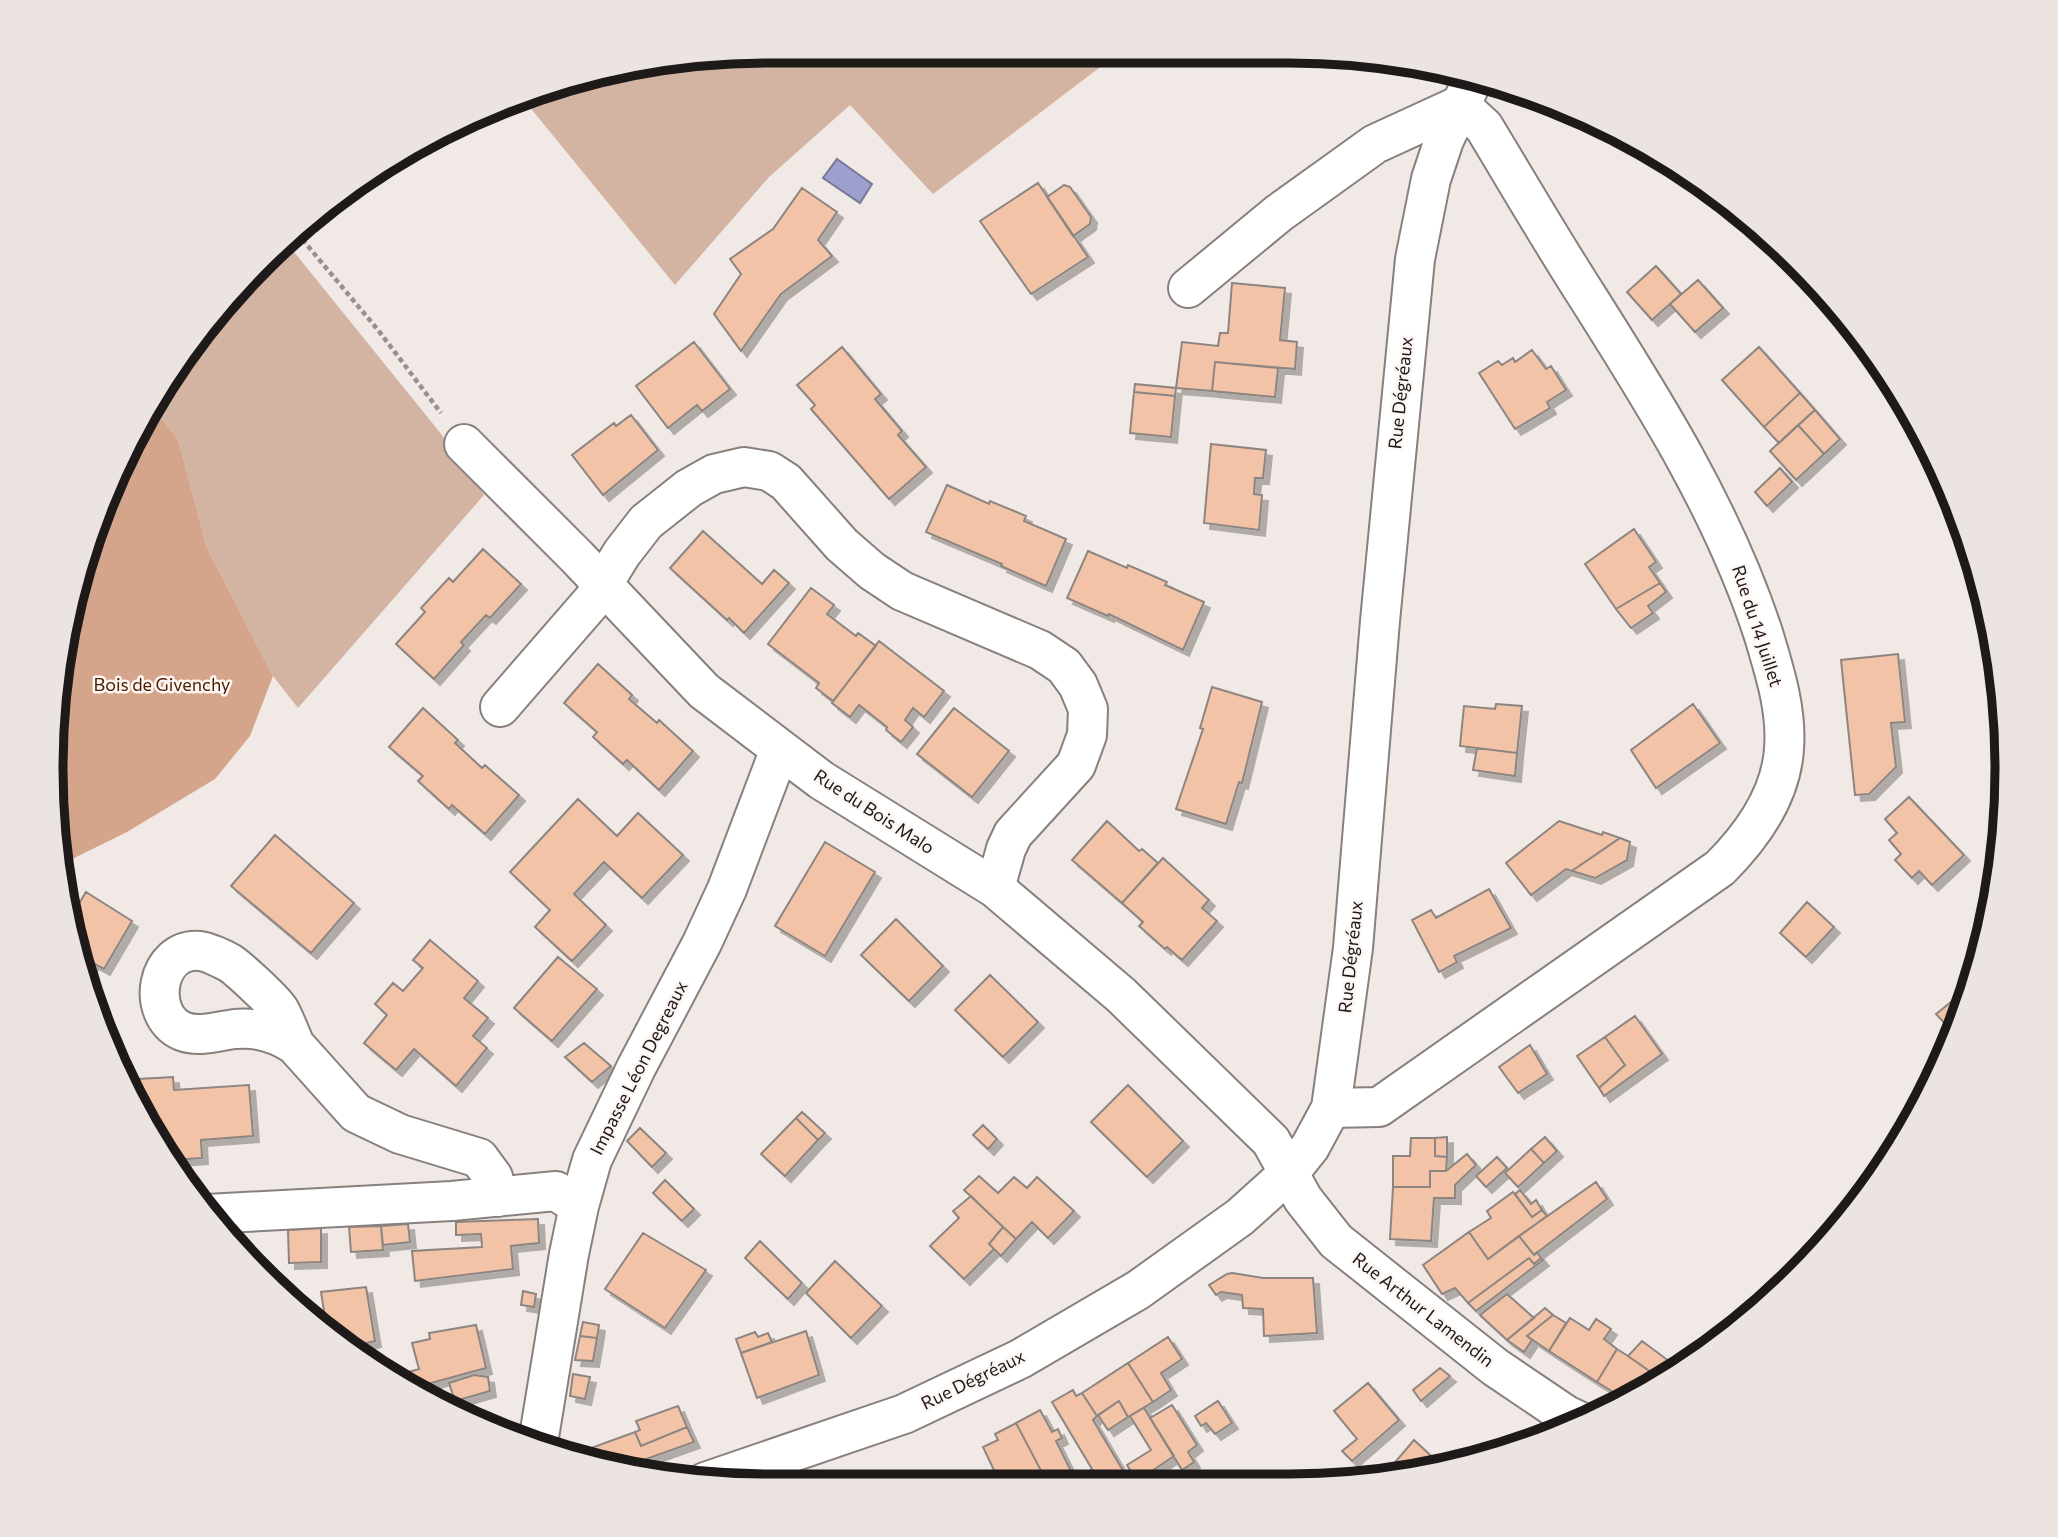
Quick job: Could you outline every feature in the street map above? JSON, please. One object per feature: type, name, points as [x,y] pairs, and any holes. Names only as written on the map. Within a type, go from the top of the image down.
[{"type":"street","points":[[1188,288],[1279,213],[1375,144],[1468,90]]},
{"type":"street","name":"Rue Dégréaux","points":[[733,1472],[904,1414],[1020,1359],[1138,1290],[1240,1217],[1290,1172],[1310,1147],[1331,1108],[1353,948],[1380,621],[1415,260],[1431,179],[1444,140],[1468,90]]},
{"type":"street","name":"Rue du 14 Juillet","points":[[1331,1108],[1379,1107],[1720,868],[1740,848],[1760,821],[1777,784],[1784,750],[1783,709],[1776,676],[1755,608],[1732,551],[1668,424],[1484,127],[1468,90]]},
{"type":"street","name":"Rue du Bois Malo","points":[[464,444],[704,691],[821,780],[995,888],[1158,1030],[1271,1141],[1290,1172]]},
{"type":"street","points":[[500,707],[593,600],[622,553],[646,522],[689,488],[714,474],[744,467],[769,471],[786,482],[842,545],[902,591],[1040,650],[1064,666],[1078,684],[1088,709],[1087,736],[1076,765],[1013,834],[995,888]]},
{"type":"street","name":"Impasse Léon Degreaux","points":[[539,1436],[579,1206],[592,1160],[727,889],[780,749]]},
{"type":"street","points":[[295,1045],[356,1113],[400,1133],[479,1158],[493,1177],[498,1197]]},
{"type":"street","name":"Rue Arthur Lamendin","points":[[1290,1172],[1303,1199],[1336,1241],[1494,1367],[1568,1416]]},
{"type":"street","points":[[221,1213],[498,1197],[556,1191],[579,1206]]},
{"type":"path","points":[[302,239],[378,330],[464,444]]},
{"type":"shaded area","points":[[1106,63],[933,194],[850,105],[769,177],[675,285],[528,105],[586,87],[631,77],[722,65]]},
{"type":"shaded area","points":[[292,249],[442,435],[484,495],[298,708],[273,676],[207,548],[178,439],[159,415],[209,339],[238,303]]},
{"type":"green space","name":"Bois de Givenchy","points":[[159,415],[178,439],[207,548],[273,676],[250,736],[215,779],[127,832],[69,861],[63,768],[65,722],[77,631],[100,542],[136,456]]},
{"type":"water","points":[[837,159],[872,184],[860,203],[823,178]]},
{"type":"building","points":[[1038,183],[1088,257],[1031,294],[980,221]]},
{"type":"building","points":[[1064,185],[1070,187],[1091,217],[1090,224],[1073,236],[1047,197]]},
{"type":"building","points":[[802,188],[837,212],[818,240],[832,256],[781,294],[741,351],[714,314],[741,274],[730,259],[773,229]]},
{"type":"building","points":[[1656,266],[1681,294],[1652,320],[1627,292]]},
{"type":"building","points":[[1698,280],[1723,308],[1695,332],[1670,304]]},
{"type":"building","points":[[1232,283],[1285,288],[1280,340],[1297,342],[1295,369],[1215,362],[1212,391],[1176,388],[1182,342],[1218,346],[1220,333],[1228,333]]},
{"type":"building","points":[[694,342],[730,389],[702,411],[697,405],[668,428],[636,386]]},
{"type":"building","points":[[842,347],[881,394],[875,399],[902,431],[898,435],[926,467],[889,499],[811,409],[815,405],[797,385]]},
{"type":"building","points":[[1759,347],[1800,393],[1764,427],[1722,380]]},
{"type":"building","points":[[1532,350],[1546,369],[1551,366],[1566,390],[1547,402],[1550,408],[1515,429],[1479,373],[1498,361],[1502,365],[1513,358],[1515,362]]},
{"type":"building","points":[[1215,362],[1278,368],[1275,397],[1212,391]]},
{"type":"building","points":[[1135,384],[1176,388],[1175,396],[1134,392]]},
{"type":"building","points":[[1134,392],[1175,396],[1171,437],[1130,433]]},
{"type":"building","points":[[1800,393],[1815,410],[1779,443],[1764,427]]},
{"type":"building","points":[[1815,410],[1840,439],[1824,454],[1798,425]]},
{"type":"building","points":[[631,415],[658,450],[603,495],[572,455],[614,423],[616,426]]},
{"type":"building","points":[[1798,425],[1824,454],[1796,480],[1770,451]]},
{"type":"building","points":[[1211,444],[1266,450],[1263,478],[1255,478],[1254,494],[1262,495],[1259,530],[1204,523]]},
{"type":"building","points":[[1780,468],[1792,482],[1767,506],[1755,492]]},
{"type":"building","points":[[947,485],[989,504],[990,501],[1026,516],[1024,521],[1066,539],[1046,586],[926,532]]},
{"type":"building","points":[[1634,529],[1656,562],[1649,567],[1660,583],[1616,609],[1585,564]]},
{"type":"building","points":[[703,531],[762,584],[774,570],[789,583],[744,633],[670,568]]},
{"type":"building","points":[[483,549],[521,584],[490,618],[486,615],[461,642],[464,645],[434,679],[396,644],[425,612],[421,608],[449,578],[453,582]]},
{"type":"building","points":[[1088,551],[1167,582],[1165,585],[1204,602],[1183,650],[1109,614],[1108,616],[1067,598]]},
{"type":"building","points":[[1660,583],[1666,592],[1648,606],[1653,613],[1631,628],[1616,609]]},
{"type":"building","points":[[811,588],[834,605],[827,614],[856,636],[858,633],[876,646],[833,701],[816,688],[819,683],[768,644]]},
{"type":"building","points":[[879,641],[944,691],[924,717],[913,708],[905,720],[913,727],[901,742],[859,705],[850,717],[832,703]]},
{"type":"building","points":[[1898,654],[1905,722],[1891,723],[1896,767],[1869,794],[1855,795],[1841,660]]},
{"type":"building","points":[[598,664],[632,695],[629,699],[657,723],[659,720],[693,751],[659,790],[627,760],[623,764],[593,737],[597,732],[564,703]]},
{"type":"building","points":[[1212,687],[1262,702],[1242,783],[1239,782],[1226,824],[1176,809],[1203,729],[1200,728]]},
{"type":"building","points":[[1496,704],[1522,706],[1517,753],[1460,746],[1464,706],[1495,709]]},
{"type":"building","points":[[1693,704],[1720,743],[1656,788],[1631,750]]},
{"type":"building","points":[[423,708],[458,740],[455,743],[482,768],[485,765],[519,795],[485,834],[452,805],[449,809],[418,781],[423,776],[389,747]]},
{"type":"building","points":[[954,708],[1009,751],[972,797],[917,754]]},
{"type":"building","points":[[1477,748],[1517,753],[1515,776],[1473,770]]},
{"type":"building","points":[[1909,797],[1964,855],[1932,885],[1919,871],[1912,878],[1895,860],[1901,854],[1889,840],[1897,833],[1885,819]]},
{"type":"building","points":[[578,799],[617,836],[638,813],[683,855],[642,898],[604,862],[574,894],[606,925],[572,961],[535,927],[550,910],[510,872]]},
{"type":"building","points":[[1107,821],[1139,851],[1142,849],[1158,863],[1122,903],[1072,860]]},
{"type":"building","points":[[1559,821],[1620,838],[1572,871],[1566,869],[1531,895],[1506,863]]},
{"type":"building","points":[[275,835],[354,903],[311,953],[231,886]]},
{"type":"building","points":[[1620,838],[1630,842],[1627,860],[1595,878],[1572,871]]},
{"type":"building","points":[[825,842],[875,872],[825,956],[775,926]]},
{"type":"building","points":[[1163,858],[1209,900],[1202,908],[1217,921],[1182,960],[1139,926],[1143,922],[1122,903]]},
{"type":"building","points":[[1489,889],[1511,928],[1454,956],[1457,962],[1439,972],[1412,920],[1431,910],[1436,918]]},
{"type":"building","points":[[86,892],[132,921],[104,969],[93,963],[91,966],[77,907]]},
{"type":"building","points":[[1807,902],[1834,927],[1806,957],[1780,933]]},
{"type":"building","points":[[896,919],[943,966],[909,1001],[861,955]]},
{"type":"building","points":[[430,940],[478,981],[464,998],[488,1018],[473,1036],[487,1048],[456,1086],[414,1049],[396,1070],[364,1043],[387,1015],[375,1004],[393,983],[403,991],[423,968],[413,960]]},
{"type":"building","points":[[558,957],[597,989],[552,1041],[514,1008]]},
{"type":"building","points":[[990,975],[1038,1022],[1003,1057],[955,1010]]},
{"type":"building","points":[[1957,997],[1946,1025],[1936,1014]]},
{"type":"building","points":[[1635,1016],[1662,1054],[1604,1096],[1599,1088],[1625,1065],[1605,1037]]},
{"type":"building","points":[[1605,1037],[1625,1065],[1599,1088],[1577,1056]]},
{"type":"building","points":[[584,1043],[611,1066],[592,1082],[565,1057]]},
{"type":"building","points":[[1530,1045],[1547,1074],[1518,1093],[1499,1067]]},
{"type":"building","points":[[173,1077],[174,1090],[249,1085],[253,1136],[201,1140],[202,1158],[182,1159],[138,1085],[138,1079]]},
{"type":"building","points":[[1128,1085],[1183,1141],[1147,1177],[1091,1122]]},
{"type":"building","points":[[802,1112],[825,1133],[818,1140],[796,1118]]},
{"type":"building","points":[[796,1118],[818,1140],[785,1176],[761,1154]]},
{"type":"building","points":[[983,1125],[997,1139],[988,1149],[973,1135]]},
{"type":"building","points":[[640,1128],[666,1153],[652,1167],[627,1141]]},
{"type":"building","points":[[1447,1137],[1447,1157],[1435,1156],[1435,1138]]},
{"type":"building","points":[[1545,1137],[1557,1151],[1544,1163],[1531,1149]]},
{"type":"building","points":[[1411,1138],[1435,1138],[1435,1156],[1447,1157],[1446,1171],[1430,1171],[1430,1187],[1393,1187],[1393,1156],[1410,1156]]},
{"type":"building","points":[[1531,1149],[1544,1163],[1518,1187],[1505,1173]]},
{"type":"building","points":[[1467,1154],[1476,1165],[1455,1185],[1455,1198],[1434,1198],[1431,1241],[1390,1239],[1393,1187],[1430,1187],[1430,1171],[1446,1171]]},
{"type":"building","points":[[1497,1157],[1507,1168],[1486,1187],[1476,1176]]},
{"type":"building","points":[[979,1176],[998,1193],[1014,1177],[1027,1188],[1037,1177],[1074,1211],[1048,1238],[1032,1222],[1016,1239],[964,1190]]},
{"type":"building","points":[[665,1180],[694,1209],[682,1221],[653,1193]]},
{"type":"building","points":[[1596,1182],[1607,1199],[1534,1255],[1519,1236]]},
{"type":"building","points":[[1520,1190],[1531,1204],[1536,1200],[1542,1210],[1532,1217],[1515,1194]]},
{"type":"building","points":[[1513,1192],[1532,1217],[1542,1210],[1547,1216],[1488,1259],[1469,1232],[1491,1218],[1487,1211]]},
{"type":"building","points":[[971,1196],[1003,1227],[989,1244],[994,1249],[964,1279],[930,1246],[959,1218],[953,1211]]},
{"type":"building","points":[[538,1219],[539,1243],[511,1246],[513,1269],[415,1281],[412,1251],[482,1247],[481,1234],[456,1235],[456,1222]]},
{"type":"building","points":[[408,1224],[410,1242],[383,1245],[381,1226]]},
{"type":"building","points":[[381,1226],[383,1250],[351,1252],[349,1227]]},
{"type":"building","points":[[1003,1227],[1016,1239],[1001,1256],[989,1244]]},
{"type":"building","points":[[321,1228],[321,1262],[289,1263],[288,1230]]},
{"type":"building","points":[[1469,1232],[1488,1259],[1519,1236],[1534,1255],[1537,1252],[1541,1258],[1534,1264],[1529,1258],[1468,1303],[1455,1288],[1442,1294],[1423,1265]]},
{"type":"building","points":[[643,1233],[706,1270],[665,1328],[605,1289]]},
{"type":"building","points":[[760,1241],[802,1283],[788,1299],[745,1258]]},
{"type":"building","points":[[1529,1258],[1534,1264],[1541,1258],[1543,1260],[1476,1311],[1468,1303]]},
{"type":"building","points":[[835,1261],[882,1306],[851,1338],[806,1293]]},
{"type":"building","points":[[1232,1273],[1263,1278],[1313,1278],[1317,1333],[1264,1336],[1263,1309],[1243,1308],[1242,1295],[1221,1292],[1216,1295],[1209,1285]]},
{"type":"building","points":[[366,1287],[375,1341],[362,1344],[325,1317],[321,1292]]},
{"type":"building","points":[[523,1291],[536,1294],[534,1307],[521,1305]]},
{"type":"building","points":[[1507,1294],[1534,1318],[1507,1340],[1480,1315]]},
{"type":"building","points":[[1545,1308],[1553,1315],[1527,1336],[1532,1340],[1524,1352],[1507,1340]]},
{"type":"building","points":[[1553,1315],[1566,1323],[1549,1351],[1527,1336]]},
{"type":"building","points":[[1570,1318],[1589,1330],[1596,1319],[1611,1329],[1604,1339],[1617,1349],[1597,1382],[1549,1351]]},
{"type":"building","points":[[583,1322],[599,1325],[597,1338],[580,1336]]},
{"type":"building","points":[[476,1325],[486,1368],[426,1384],[416,1379],[406,1373],[419,1369],[412,1343],[430,1339],[429,1333]]},
{"type":"building","points":[[806,1331],[819,1375],[757,1398],[741,1353]]},
{"type":"building","points":[[755,1332],[758,1337],[768,1333],[772,1342],[741,1353],[736,1339]]},
{"type":"building","points":[[580,1336],[597,1338],[593,1361],[575,1360]]},
{"type":"building","points":[[1168,1337],[1182,1359],[1161,1373],[1171,1390],[1153,1402],[1128,1363]]},
{"type":"building","points":[[1642,1341],[1670,1362],[1652,1373],[1628,1356]]},
{"type":"building","points":[[1617,1349],[1652,1373],[1616,1393],[1597,1382]]},
{"type":"building","points":[[1128,1363],[1153,1402],[1128,1417],[1119,1401],[1097,1416],[1082,1393]]},
{"type":"building","points":[[1440,1368],[1450,1376],[1421,1401],[1413,1390]]},
{"type":"building","points":[[573,1374],[590,1377],[585,1399],[570,1396]]},
{"type":"building","points":[[474,1375],[488,1377],[490,1391],[456,1401],[449,1383]]},
{"type":"building","points":[[1368,1383],[1399,1420],[1352,1461],[1342,1451],[1357,1439],[1334,1411]]},
{"type":"building","points":[[1073,1390],[1076,1396],[1082,1393],[1097,1416],[1093,1420],[1125,1474],[1091,1474],[1089,1471],[1092,1469],[1052,1402]]},
{"type":"building","points":[[1119,1401],[1128,1417],[1108,1430],[1098,1415]]},
{"type":"building","points":[[1218,1401],[1232,1423],[1215,1434],[1206,1423],[1201,1426],[1195,1416]]},
{"type":"building","points":[[1172,1405],[1197,1445],[1188,1452],[1194,1462],[1182,1470],[1150,1418]]},
{"type":"building","points":[[678,1406],[687,1427],[641,1446],[635,1432],[640,1430],[636,1421]]},
{"type":"building","points":[[1144,1408],[1174,1456],[1147,1474],[1133,1474],[1127,1465],[1151,1450],[1130,1416]]},
{"type":"building","points":[[1040,1410],[1052,1432],[1058,1429],[1062,1438],[1056,1441],[1072,1473],[1043,1474],[1016,1423]]},
{"type":"building","points":[[1016,1423],[1043,1474],[996,1474],[983,1447],[998,1440],[995,1434]]},
{"type":"building","points":[[687,1427],[694,1442],[639,1461],[586,1450],[635,1432],[641,1446]]},
{"type":"building","points":[[1414,1440],[1434,1458],[1427,1460],[1392,1466]]}]
